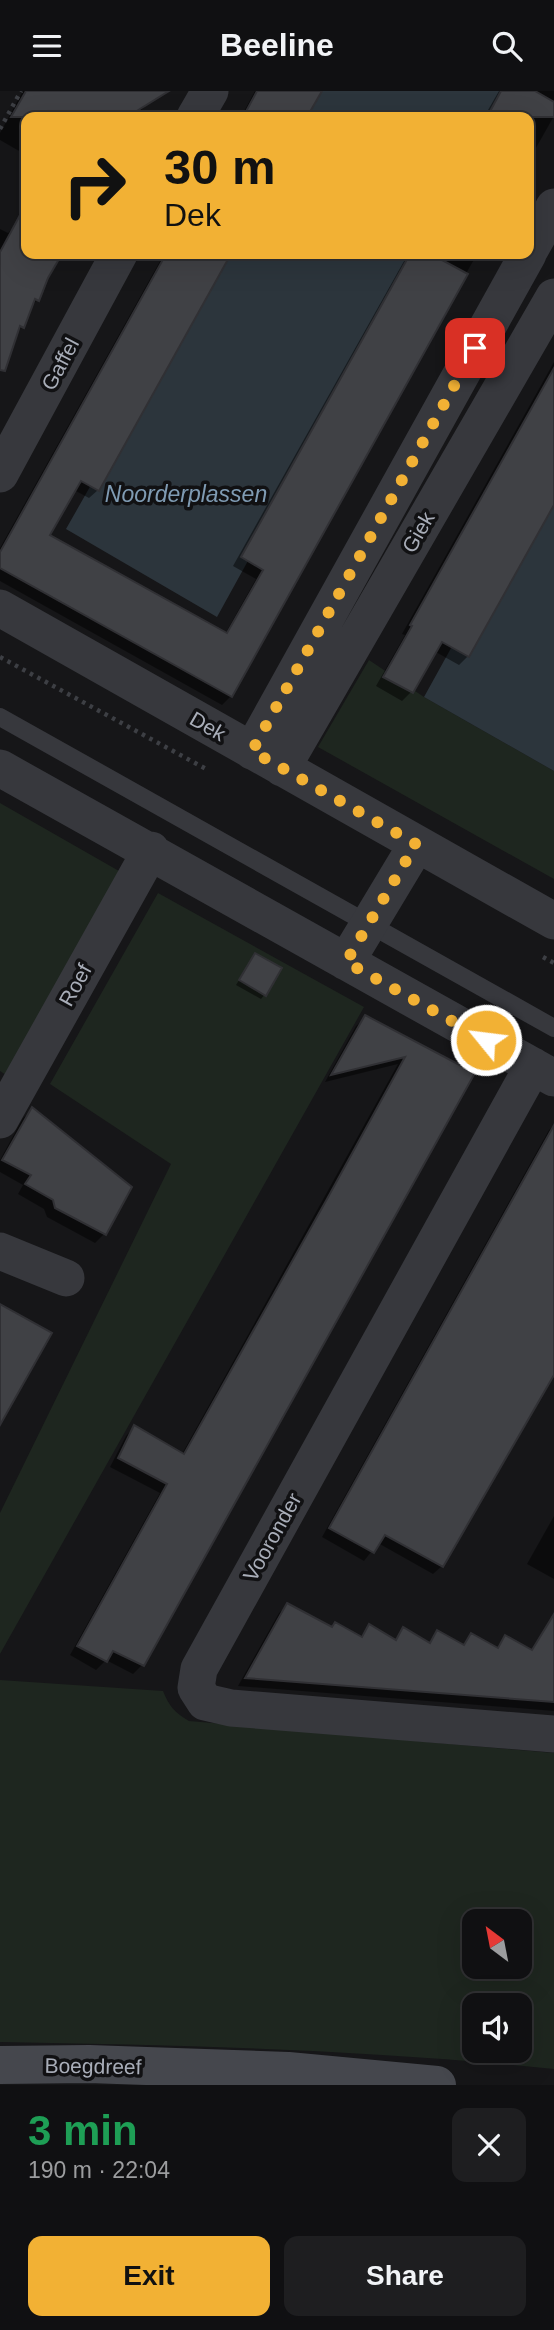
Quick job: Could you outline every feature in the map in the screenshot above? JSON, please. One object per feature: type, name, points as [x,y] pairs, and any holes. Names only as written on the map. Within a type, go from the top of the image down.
[{"type":"street","points":[[198,112],[210,91]]},
{"type":"street","name":"Giek","points":[[534,242],[554,207]]},
{"type":"street","name":"Gaffel","points":[[0,474],[116,259]]},
{"type":"street","name":"Giek","points":[[267,759],[525,259]]},
{"type":"street","name":"Giek","points":[[267,759],[554,297]]},
{"type":"street","name":"Dek","points":[[0,608],[554,921]]},
{"type":"street","points":[[0,768],[151,850],[543,1072]]},
{"type":"street","points":[[346,962],[416,844]]},
{"type":"street","name":"Roef","points":[[0,1120],[151,850]]},
{"type":"street","name":"Vooronder","points":[[543,1072],[199,1669],[196,1688],[205,1702],[231,1708],[554,1734]]},
{"type":"street","points":[[0,1251],[66,1279]]},
{"type":"street","name":"Boegdreef","points":[[0,2065],[89,2064],[288,2071],[437,2085]]},
{"type":"lane","points":[[0,717],[554,1028]]},
{"type":"path","points":[[0,129],[21,91]]},
{"type":"path","name":"Dek","points":[[0,657],[212,773]]},
{"type":"path","points":[[542,957],[554,963]]},
{"type":"shaded area","points":[[369,660],[424,697],[554,771],[554,879],[318,747]]},
{"type":"shaded area","points":[[0,803],[119,871],[6,1075],[0,1071]]},
{"type":"shaded area","points":[[158,893],[364,1007],[0,1654],[0,1513],[171,1164],[50,1084]]},
{"type":"shaded area","points":[[0,1680],[163,1691],[173,1709],[189,1721],[554,1753],[554,2069],[485,2063],[532,2063],[532,1993],[462,1993],[462,2061],[277,2049],[0,2042]]},
{"type":"water","points":[[314,91],[506,91],[495,112],[302,112]]},
{"type":"water","name":"Noorderplassen","points":[[219,259],[414,259],[217,617],[66,529]]},
{"type":"water","points":[[554,462],[554,771],[424,697]]},
{"type":"building","points":[[26,91],[169,91],[135,112],[21,112],[21,117],[11,117]]},
{"type":"building","points":[[257,91],[322,91],[310,112],[246,112]]},
{"type":"building","points":[[501,91],[535,91],[554,102],[554,117],[534,117],[534,112],[490,112]]},
{"type":"building","points":[[21,213],[21,259],[59,259],[39,301],[35,299],[24,328],[20,326],[5,371],[0,370],[0,252]]},
{"type":"building","points":[[163,259],[228,259],[99,491],[81,481],[50,535],[227,633],[263,570],[241,557],[407,259],[440,259],[468,274],[232,697],[0,568],[0,552]]},
{"type":"building","points":[[554,368],[554,505],[469,657],[442,642],[413,693],[383,677]]},
{"type":"building","points":[[255,953],[282,968],[266,996],[239,980]]},
{"type":"building","points":[[365,1015],[475,1073],[144,1666],[113,1651],[107,1662],[77,1646],[167,1484],[118,1458],[134,1425],[184,1454],[327,1199],[405,1057],[331,1075]]},
{"type":"building","points":[[32,1107],[132,1187],[106,1235],[55,1208],[53,1200],[25,1184],[31,1175],[2,1160]]},
{"type":"building","points":[[554,1125],[554,1375],[443,1567],[385,1535],[374,1553],[329,1528]]},
{"type":"building","points":[[0,1304],[52,1333],[0,1425]]},
{"type":"building","points":[[287,1603],[332,1627],[335,1622],[362,1637],[369,1624],[396,1640],[403,1627],[430,1643],[437,1630],[464,1645],[471,1633],[498,1648],[505,1635],[532,1650],[554,1614],[554,1702],[245,1678]]},
{"type":"route","points":[[475,348],[252,751],[416,844],[346,962],[486,1040]]}]
